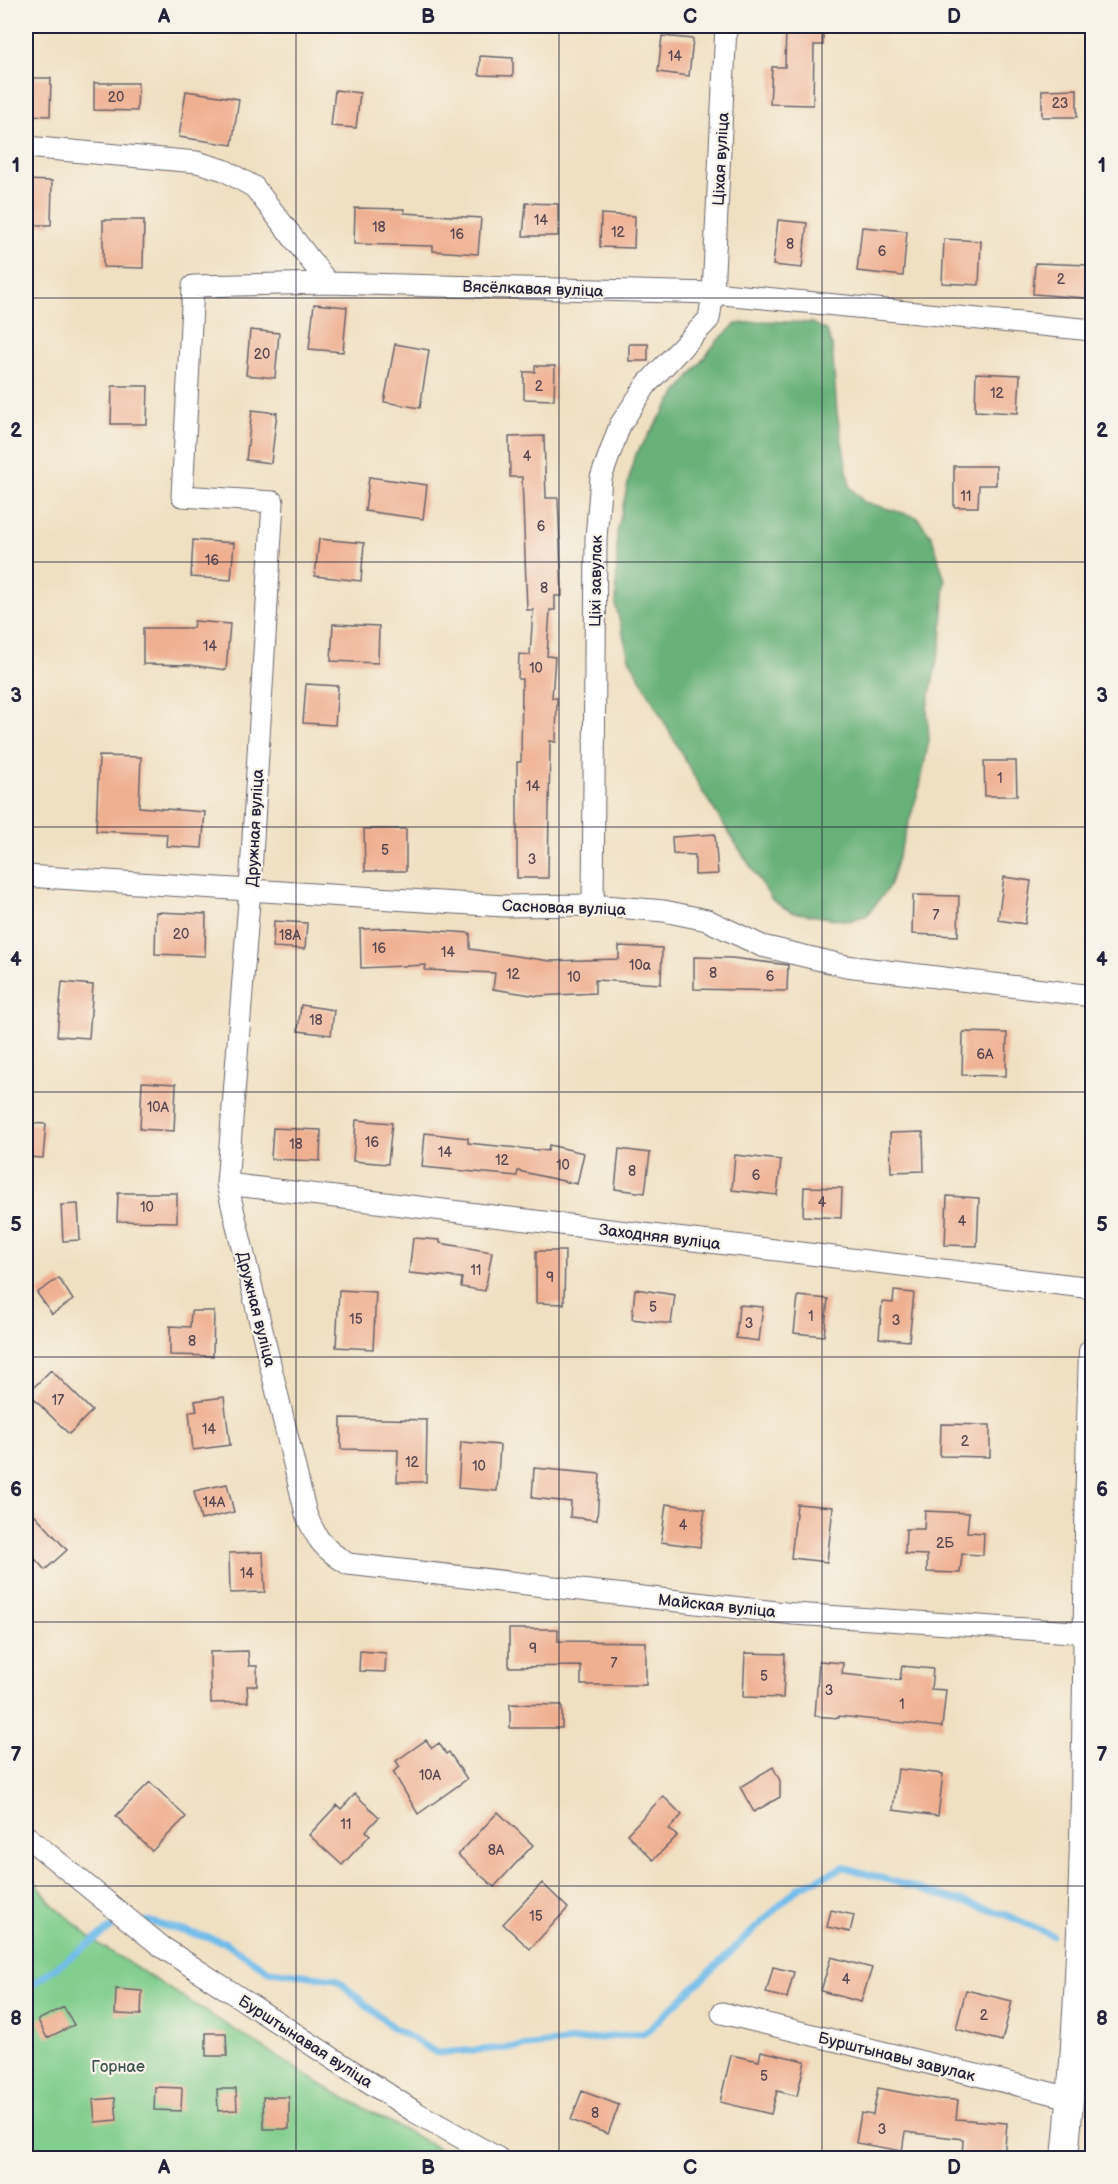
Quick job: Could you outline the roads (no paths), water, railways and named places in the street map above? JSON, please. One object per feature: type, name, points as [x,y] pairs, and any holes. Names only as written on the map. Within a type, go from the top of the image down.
[{"type":"street","name":"Ціхая вуліца","points":[[714,293],[726,26]]},
{"type":"street","points":[[26,147],[197,162],[224,170],[254,187],[328,283]]},
{"type":"street","name":"Вясёлкавая вуліца","points":[[328,283],[714,293],[1092,330]]},
{"type":"street","name":"Дружная вуліца","points":[[328,283],[193,285],[182,496],[273,502],[250,889],[227,1184],[306,1514],[316,1539],[329,1552],[348,1564]]},
{"type":"street","name":"Ціхі завулак","points":[[593,905],[595,560],[601,478],[620,425],[647,384],[709,318],[714,293]]},
{"type":"street","name":"Сасновая вуліца","points":[[26,876],[504,906],[593,905],[664,911],[707,920],[762,946],[846,966],[1092,996]]},
{"type":"street","name":"Заходняя вуліца","points":[[227,1184],[1092,1288]]},
{"type":"street","points":[[1065,2158],[1088,1876],[1090,1676],[1088,1633],[1092,1352]]},
{"type":"street","name":"Майская вуліца","points":[[348,1564],[794,1614],[1088,1633]]},
{"type":"street","name":"Бурштынавая вуліца","points":[[26,1836],[162,1947],[415,2112],[498,2158]]},
{"type":"street","name":"Бурштынавы завулак","points":[[722,2013],[1071,2098]]},
{"type":"waterway","points":[[147,1921],[224,1942],[269,1971],[336,1979],[392,2027],[437,2053],[520,2047],[645,2033],[798,1888],[844,1867],[1004,1914],[1052,1935]]},
{"type":"waterway","points":[[26,1989],[111,1928]]},
{"type":"park label","name":"Горнае","points":[[118,2066]]}]
